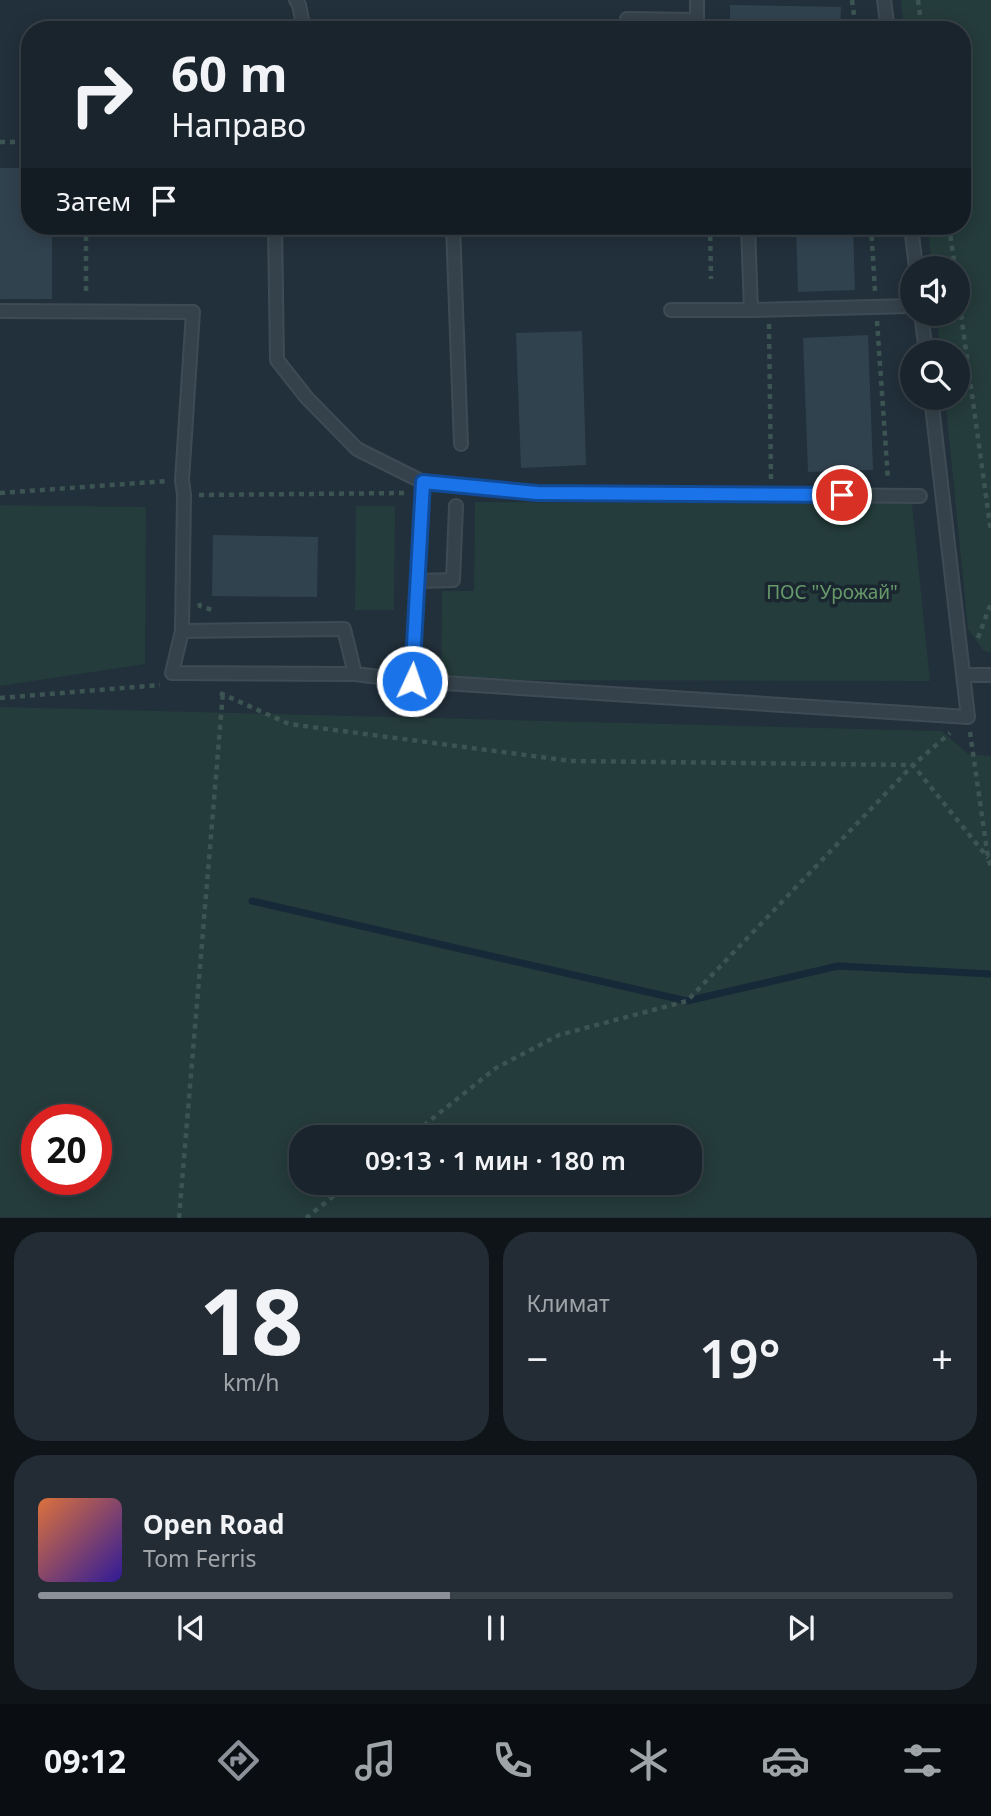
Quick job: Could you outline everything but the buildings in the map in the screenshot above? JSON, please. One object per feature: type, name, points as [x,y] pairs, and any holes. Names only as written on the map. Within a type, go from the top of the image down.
[{"type":"lane","points":[[296,0],[302,21]]},
{"type":"lane","points":[[627,19],[697,20],[697,0]]},
{"type":"lane","points":[[884,0],[887,21]]},
{"type":"lane","points":[[275,235],[277,360],[307,398],[357,449],[422,487],[537,493],[920,496]]},
{"type":"lane","points":[[453,235],[461,444]]},
{"type":"lane","points":[[748,235],[751,310]]},
{"type":"lane","points":[[912,235],[915,256]]},
{"type":"lane","points":[[671,310],[900,306]]},
{"type":"lane","points":[[0,311],[193,312],[182,480],[182,631],[172,673],[355,674],[412,681],[968,717],[933,410]]},
{"type":"lane","points":[[412,681],[422,487]]},
{"type":"lane","points":[[418,581],[453,580],[456,506]]},
{"type":"lane","points":[[182,631],[344,629],[355,674]]},
{"type":"lane","points":[[964,675],[991,675]]},
{"type":"path","points":[[852,0],[855,21]]},
{"type":"path","points":[[918,0],[921,21]]},
{"type":"path","points":[[0,142],[21,142]]},
{"type":"path","points":[[86,235],[86,312]]},
{"type":"path","points":[[710,235],[711,279]]},
{"type":"path","points":[[872,235],[889,496]]},
{"type":"path","points":[[950,235],[953,256]]},
{"type":"path","points":[[769,310],[771,495]]},
{"type":"path","points":[[963,326],[991,533]]},
{"type":"path","points":[[0,493],[182,480]]},
{"type":"path","points":[[184,495],[422,487]]},
{"type":"path","points":[[194,594],[200,606],[212,611],[225,611]]},
{"type":"path","points":[[0,700],[7,697],[162,685]]},
{"type":"path","points":[[210,691],[222,693],[289,724],[571,761],[914,765]]},
{"type":"path","points":[[178,1217],[222,693]]},
{"type":"path","points":[[424,1125],[496,1068],[559,1035],[687,1001],[914,765],[968,717]]},
{"type":"path","points":[[968,717],[991,867]]},
{"type":"path","points":[[914,765],[990,858]]},
{"type":"path","points":[[306,1217],[334,1195]]},
{"type":"green space","points":[[901,0],[991,0],[991,653],[983,650],[968,629],[946,410],[970,410],[970,340],[939,340],[938,326],[970,326],[970,256],[931,256],[929,235],[971,235],[971,21],[903,21]]},
{"type":"green space","name":"ПОС \"Урожай\"","points":[[475,502],[912,504],[930,681],[441,680],[442,591],[474,591]]},
{"type":"green space","points":[[0,505],[146,507],[145,664],[0,686]]},
{"type":"green space","points":[[356,506],[395,506],[394,610],[355,610]]},
{"type":"green space","points":[[0,707],[942,731],[968,754],[991,756],[991,1217],[0,1217]]},
{"type":"waterway","points":[[252,901],[687,1001],[838,966],[991,974]]},
{"type":"route","points":[[412,681],[423,482],[537,493],[842,495]]}]
